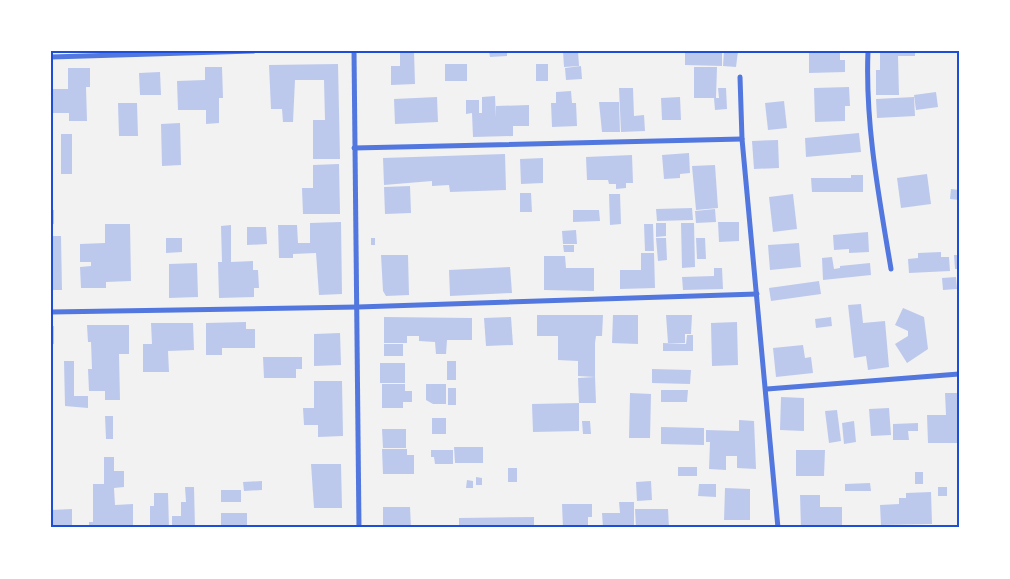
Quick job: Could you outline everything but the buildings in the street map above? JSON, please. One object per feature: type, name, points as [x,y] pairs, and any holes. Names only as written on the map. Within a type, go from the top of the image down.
[{"type":"street","points":[[51,57],[75,54],[252,51]]},
{"type":"street","points":[[354,51],[359,528]]},
{"type":"street","points":[[868,51],[869,116],[873,161],[891,269]]},
{"type":"street","points":[[740,77],[742,139],[767,389],[778,528]]},
{"type":"street","points":[[354,148],[742,139]]},
{"type":"street","points":[[51,312],[358,307],[757,294]]},
{"type":"street","points":[[767,389],[959,374]]}]
